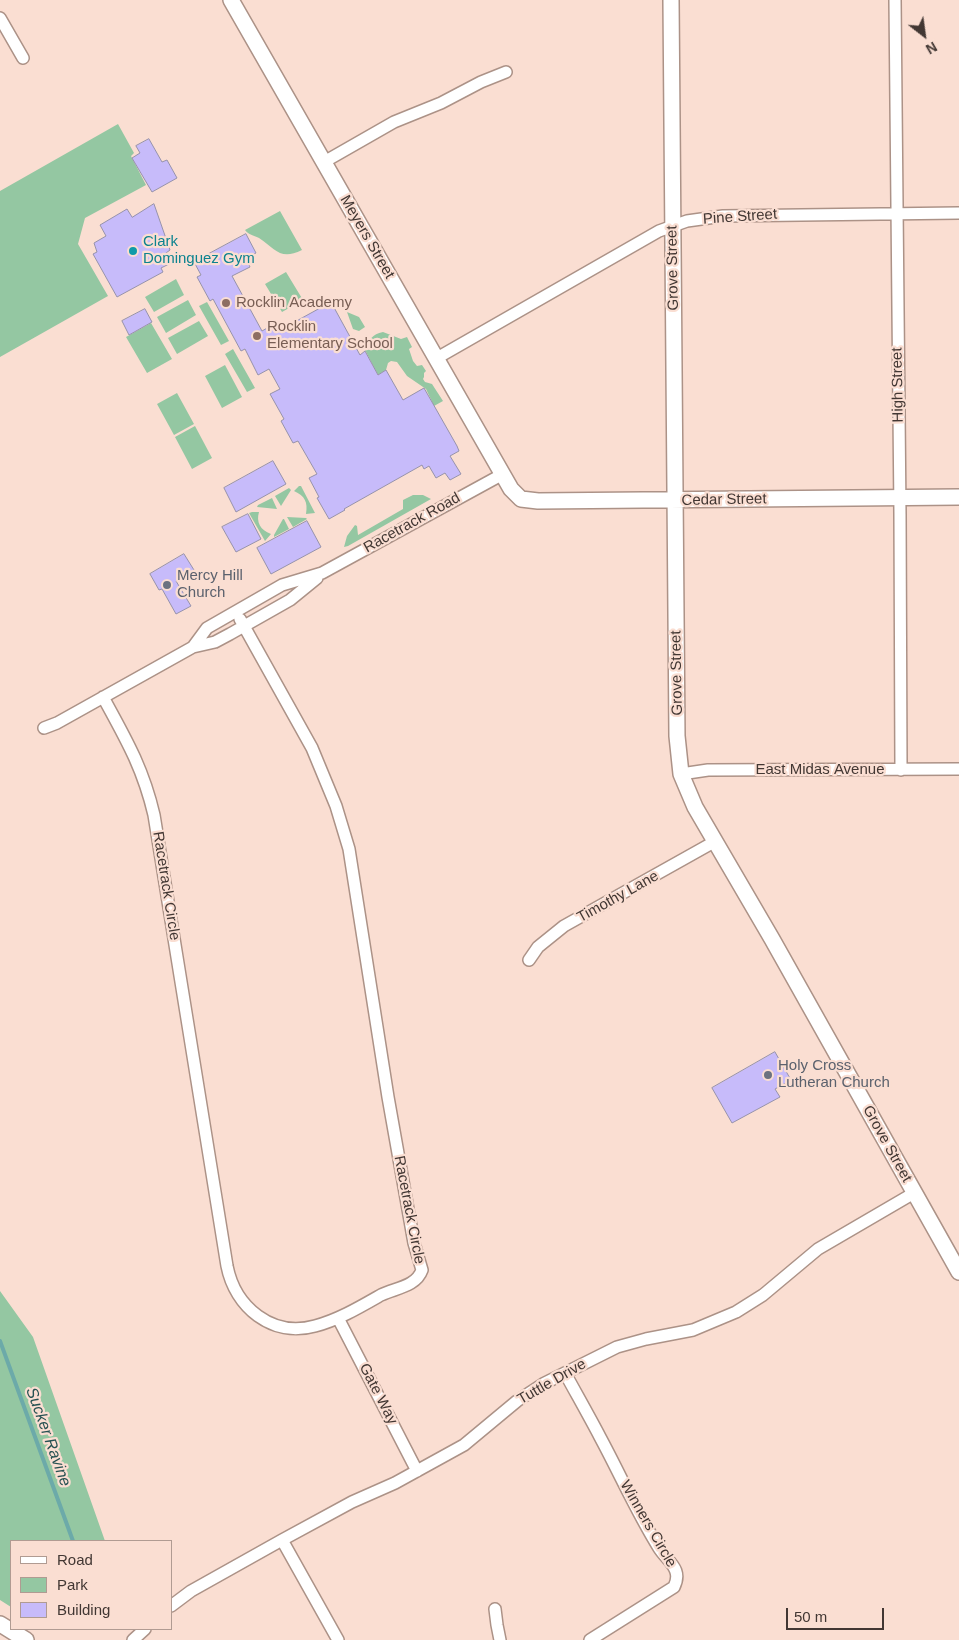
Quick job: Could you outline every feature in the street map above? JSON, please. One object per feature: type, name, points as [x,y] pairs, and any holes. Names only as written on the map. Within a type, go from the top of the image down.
[{"type":"street","name":"Meyers Street","points":[[231,0],[503,474]]},
{"type":"street","name":"Grove Street","points":[[671,0],[678,736],[681,774],[695,807],[714,842],[777,947],[959,1272]]},
{"type":"street","name":"High Street","points":[[895,0],[900,498],[900,770]]},
{"type":"street","points":[[0,18],[23,58]]},
{"type":"street","points":[[324,162],[394,122],[506,72]]},
{"type":"street","name":"Pine Street","points":[[437,358],[659,231],[687,221],[723,216],[959,213]]},
{"type":"street","name":"Cedar Street","points":[[503,474],[521,499],[529,500],[676,501],[959,497]]},
{"type":"street","name":"Racetrack Road","points":[[44,728],[57,723],[192,647],[214,642],[242,623],[290,600],[322,573],[503,474]]},
{"type":"street","name":"Racetrack Road","points":[[192,647],[207,628],[282,585],[322,573]]},
{"type":"street","name":"Racetrack Circle","points":[[103,697],[131,746],[146,782],[154,815],[232,1283],[241,1300],[254,1313],[277,1325],[286,1328],[304,1328],[330,1322],[385,1294],[416,1281],[421,1274],[421,1264],[414,1243],[390,1107],[349,849],[336,806],[312,748],[242,623]]},
{"type":"street","name":"East Midas Avenue","points":[[681,774],[708,770],[959,770]]},
{"type":"street","name":"Timothy Lane","points":[[529,960],[538,947],[564,926],[714,842]]},
{"type":"street","name":"Tuttle Drive","points":[[172,1605],[191,1591],[282,1540],[352,1502],[417,1471],[464,1444],[526,1395],[566,1373],[618,1347],[646,1339],[693,1330],[736,1312],[762,1295],[818,1248],[914,1193]]},
{"type":"street","name":"Gate Way","points":[[338,1318],[417,1471]]},
{"type":"street","name":"Winners Circle","points":[[566,1373],[643,1522],[660,1551],[673,1566],[678,1580],[674,1588],[590,1640]]},
{"type":"street","points":[[282,1540],[338,1640]]},
{"type":"street","points":[[495,1609],[496,1625],[500,1640]]},
{"type":"street","points":[[0,1624],[26,1640]]},
{"type":"street","points":[[133,1640],[144,1630]]},
{"type":"green space","points":[[118,124],[134,153],[131,156],[146,185],[85,218],[78,244],[108,296],[0,357],[0,191]]},
{"type":"green space","points":[[280,211],[302,250],[283,254],[245,230]]},
{"type":"green space","points":[[286,272],[303,300],[282,312],[265,284]]},
{"type":"green space","points":[[176,279],[184,295],[154,312],[145,297]]},
{"type":"green space","points":[[188,300],[196,315],[166,333],[157,317]]},
{"type":"green space","points":[[207,302],[229,341],[221,345],[199,306]]},
{"type":"green space","points":[[347,312],[359,317],[365,327],[359,331],[353,329]]},
{"type":"green space","points":[[199,321],[208,336],[177,354],[168,338]]},
{"type":"green space","points":[[151,323],[172,359],[147,373],[126,337]]},
{"type":"green space","points":[[383,332],[401,339],[407,337],[412,347],[409,349],[413,361],[417,366],[422,365],[426,371],[423,379],[425,382],[432,384],[443,401],[434,406],[426,389],[407,376],[397,362],[391,361],[388,363],[386,370],[378,375],[365,350],[371,338]]},
{"type":"green space","points":[[233,349],[255,388],[247,392],[225,354]]},
{"type":"green space","points":[[225,365],[242,397],[222,408],[205,376]]},
{"type":"green space","points":[[177,393],[194,424],[174,435],[157,404]]},
{"type":"green space","points":[[195,426],[212,458],[192,469],[175,437]]},
{"type":"green space","points":[[301,486],[315,513],[306,514],[307,506],[305,500],[294,491]]},
{"type":"green space","points":[[289,488],[291,490],[281,506],[275,496]]},
{"type":"green space","points":[[413,495],[423,495],[431,499],[344,547],[347,536],[355,525],[357,526],[358,535],[403,509],[403,500]]},
{"type":"green space","points":[[272,498],[277,509],[257,507],[258,505]]},
{"type":"green space","points":[[259,512],[258,519],[260,525],[271,534],[265,541],[249,513]]},
{"type":"green space","points":[[287,517],[306,518],[307,519],[293,527]]},
{"type":"green space","points":[[283,519],[289,529],[274,537],[274,535]]},
{"type":"green space","points":[[0,1291],[33,1337],[105,1540],[10,1540],[10,1606],[0,1600]]},
{"type":"building","points":[[149,139],[162,162],[167,160],[177,178],[152,192],[132,158],[140,153],[136,146]]},
{"type":"building","name":"Clark Dominguez Gym","points":[[154,204],[170,250],[166,253],[171,263],[161,268],[163,272],[117,297],[93,254],[97,252],[94,243],[106,236],[100,225],[127,209],[132,217]]},
{"type":"building","points":[[246,234],[256,253],[246,258],[250,267],[232,276],[262,331],[276,323],[280,330],[331,302],[360,355],[365,351],[378,375],[386,370],[403,400],[424,388],[457,446],[459,451],[450,456],[461,474],[450,480],[445,473],[436,478],[429,466],[424,469],[422,465],[329,519],[317,498],[319,497],[309,478],[317,474],[298,441],[293,443],[281,421],[284,419],[270,394],[280,389],[269,369],[258,375],[245,349],[241,351],[213,299],[210,301],[197,277],[201,275],[194,262]]},
{"type":"building","points":[[145,309],[152,322],[129,335],[122,321]]},
{"type":"building","points":[[273,461],[286,484],[236,512],[224,488]]},
{"type":"building","points":[[248,514],[261,539],[236,552],[222,527]]},
{"type":"building","points":[[307,521],[321,547],[271,574],[257,548]]},
{"type":"building","name":"Mercy Hill Church","points":[[184,554],[194,570],[176,581],[191,606],[176,614],[162,589],[159,590],[150,574]]},
{"type":"building","points":[[775,1052],[791,1080],[775,1089],[780,1097],[732,1123],[712,1088]]},
{"type":"waterway","name":"Sucker Ravine","points":[[0,1341],[73,1540]]},
{"type":"place","name":"Clark Dominguez Gym","points":[[133,251]]},
{"type":"place","name":"Rocklin Academy","points":[[226,303]]},
{"type":"place","name":"Rocklin Elementary School","points":[[257,336]]},
{"type":"place","name":"Mercy Hill Church","points":[[167,585]]},
{"type":"place","name":"Holy Cross Lutheran Church","points":[[768,1075]]}]
